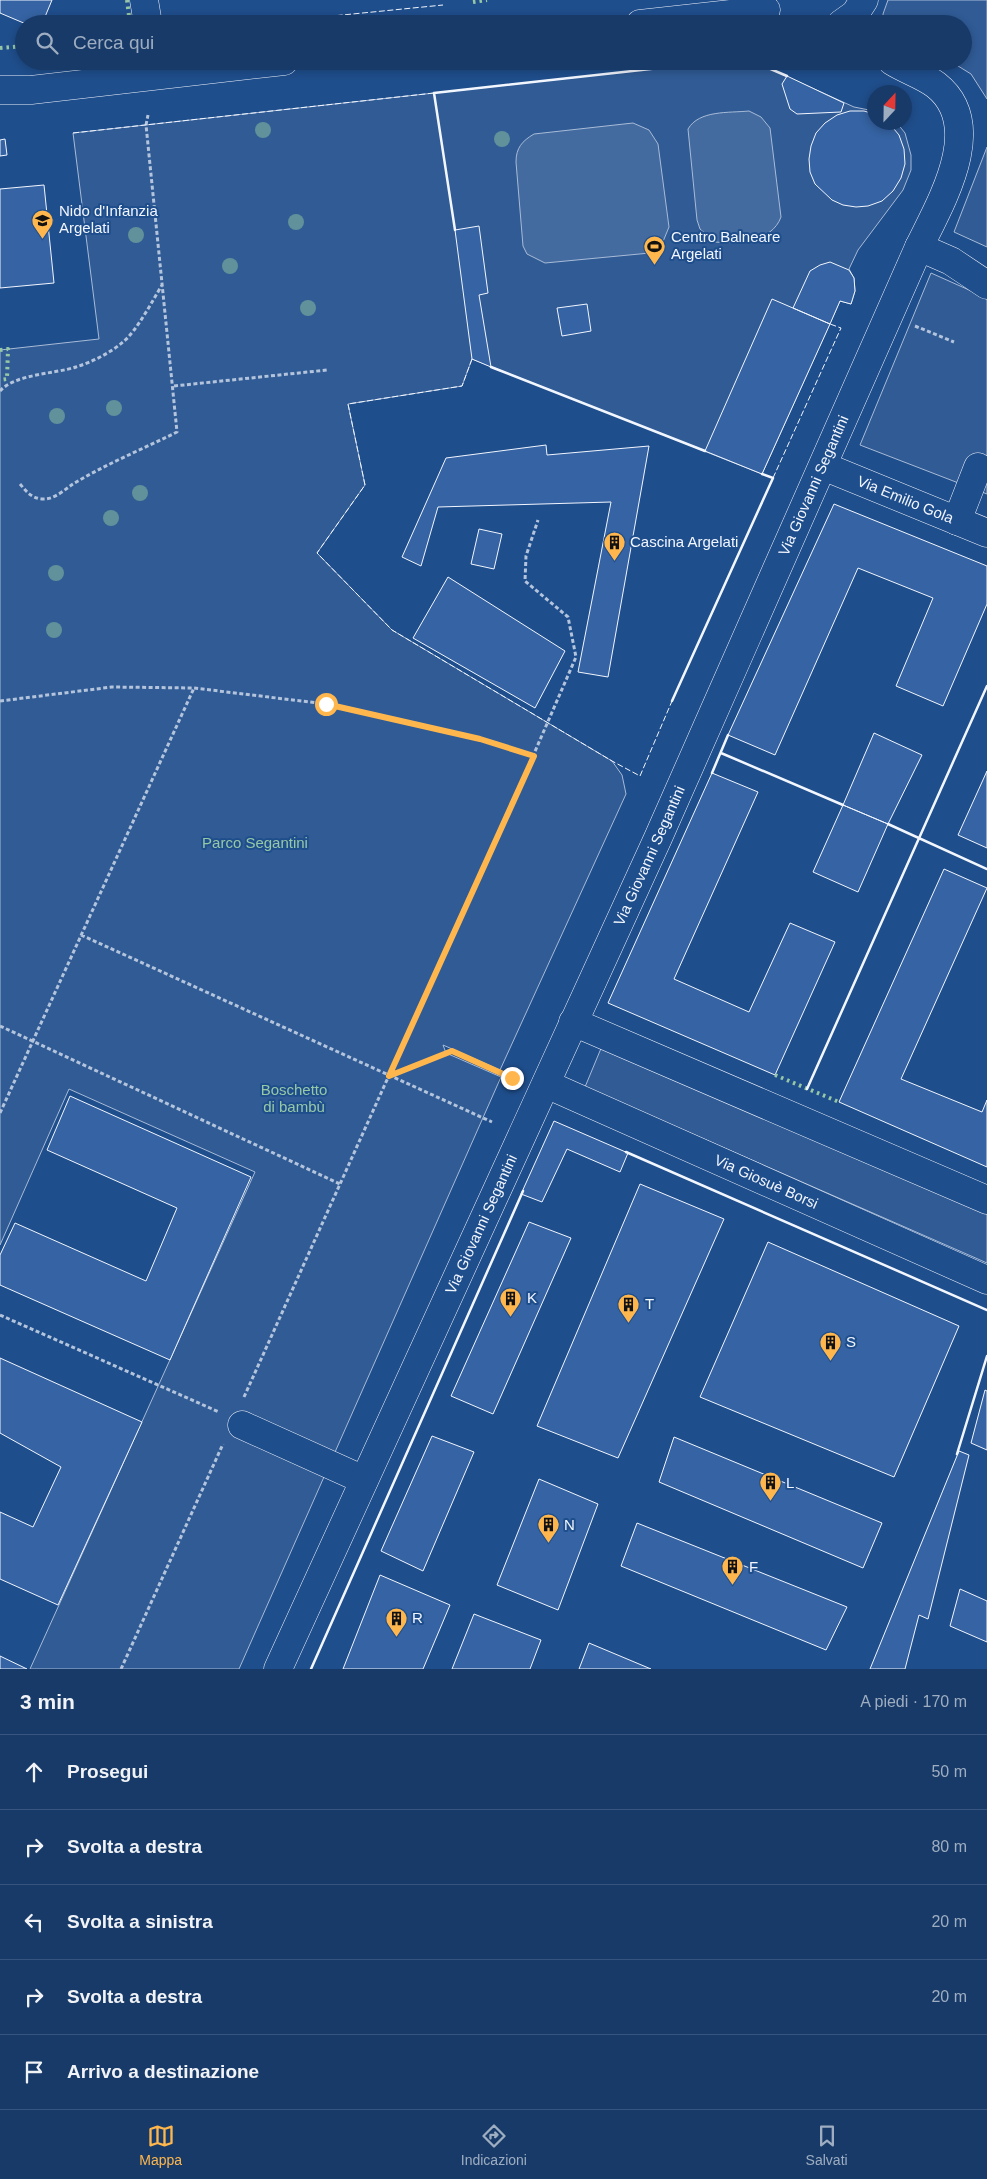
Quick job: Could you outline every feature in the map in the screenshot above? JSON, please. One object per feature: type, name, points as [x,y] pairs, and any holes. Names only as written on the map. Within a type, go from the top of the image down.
[{"type":"street","points":[[144,0],[146,15]]},
{"type":"street","points":[[854,15],[864,0]]},
{"type":"street","points":[[729,15],[769,11]]},
{"type":"street","points":[[0,90],[31,90],[145,70]]},
{"type":"street","name":"Via Giovanni Segantini","points":[[278,1669],[658,838],[919,246],[949,186],[961,142],[961,127],[958,113],[937,86],[908,70]]},
{"type":"street","points":[[919,246],[951,261],[987,286]]},
{"type":"street","name":"Via Emilio Gola","points":[[822,466],[987,533]]},
{"type":"street","points":[[956,521],[978,467]]},
{"type":"street","points":[[573,1022],[987,1200]]},
{"type":"street","name":"Via Giosuè Borsi","points":[[546,1084],[987,1280]]},
{"type":"street","points":[[234,1420],[364,1480]]},
{"type":"path","points":[[20,484],[29,494],[36,497],[43,499],[55,496],[86,476],[177,432],[174,386],[146,125],[148,115]]},
{"type":"path","points":[[0,391],[4,386],[18,380],[93,361],[124,342],[163,285]]},
{"type":"path","points":[[907,323],[954,342]]},
{"type":"path","points":[[174,386],[327,370]]},
{"type":"path","points":[[121,1669],[534,756],[576,657],[568,617],[524,581],[526,556],[538,520]]},
{"type":"path","points":[[0,701],[112,687],[194,688],[326,704],[480,739],[534,756]]},
{"type":"path","points":[[0,1113],[194,688]]},
{"type":"path","points":[[81,935],[492,1122]]},
{"type":"path","points":[[0,1026],[340,1184]]},
{"type":"path","points":[[389,1076],[452,1051],[512,1078]]},
{"type":"path","points":[[0,1315],[234,1420]]},
{"type":"shaded area","points":[[888,0],[987,0],[987,99],[971,74],[965,70],[972,70],[972,15],[883,14]]},
{"type":"shaded area","name":"Parco Segantini","points":[[642,70],[772,70],[854,107],[867,110],[867,130],[903,130],[911,155],[911,170],[903,190],[858,250],[849,269],[854,278],[855,291],[851,304],[840,301],[762,474],[472,359],[462,386],[348,404],[365,485],[317,553],[392,630],[612,761],[622,775],[626,794],[500,1070],[443,1045],[446,1053],[501,1077],[239,1669],[30,1669],[255,1172],[69,1089],[0,1245],[0,350],[99,339],[73,133]]},
{"type":"shaded area","points":[[749,111],[761,117],[770,128],[781,217],[777,225],[770,232],[753,240],[744,242],[715,242],[700,229],[697,220],[688,129],[699,118],[707,115]]},
{"type":"shaded area","points":[[633,123],[649,130],[658,144],[669,227],[662,244],[650,253],[545,263],[527,254],[523,246],[516,162],[517,153],[523,142],[534,134]]},
{"type":"shaded area","points":[[987,147],[987,247],[954,232]]},
{"type":"shaded area","points":[[931,273],[987,298],[987,494],[860,445]]},
{"type":"shaded area","points":[[602,1046],[987,1214],[987,1263],[585,1087]]},
{"type":"building","points":[[0,0],[52,0],[46,15],[15,15],[15,19],[0,13]]},
{"type":"building","points":[[787,76],[844,103],[841,112],[797,114],[790,109],[782,84]]},
{"type":"building","points":[[850,111],[867,112],[867,130],[895,130],[899,135],[904,149],[905,164],[901,178],[893,191],[882,201],[868,206],[843,205],[832,200],[815,184],[810,172],[811,146],[816,133],[825,123],[837,115]]},
{"type":"building","points":[[5,139],[7,155],[0,156],[0,140]]},
{"type":"building","points":[[44,185],[54,283],[0,288],[0,189]]},
{"type":"building","points":[[479,226],[488,293],[479,295],[491,367],[472,359],[455,230]]},
{"type":"building","points":[[830,262],[849,270],[854,278],[855,291],[851,304],[840,301],[830,324],[793,308],[810,271]]},
{"type":"building","points":[[772,299],[830,324],[762,474],[705,451]]},
{"type":"building","points":[[587,304],[591,331],[562,336],[557,308]]},
{"type":"building","name":"Cascina Argelati","points":[[546,445],[547,455],[649,446],[608,677],[578,672],[611,502],[438,507],[421,566],[402,557],[446,458]]},
{"type":"building","points":[[834,504],[987,566],[987,604],[943,706],[896,686],[933,598],[858,568],[775,755],[728,735]]},
{"type":"building","points":[[479,529],[502,534],[494,569],[471,564]]},
{"type":"building","points":[[448,577],[565,651],[535,708],[413,638]]},
{"type":"building","points":[[874,733],[922,755],[888,824],[843,805]]},
{"type":"building","points":[[987,771],[987,848],[958,835]]},
{"type":"building","points":[[712,773],[758,792],[674,979],[749,1012],[790,923],[835,942],[775,1075],[608,1003]]},
{"type":"building","points":[[843,805],[888,824],[858,892],[813,872]]},
{"type":"building","points":[[944,869],[987,888],[901,1079],[982,1112],[987,1100],[987,1167],[839,1102]]},
{"type":"building","points":[[70,1096],[251,1177],[170,1360],[0,1285],[0,1255],[15,1223],[146,1281],[177,1208],[47,1150]]},
{"type":"building","points":[[554,1121],[628,1153],[620,1172],[567,1149],[542,1202],[521,1194]]},
{"type":"building","name":"T","points":[[640,1184],[724,1219],[618,1458],[537,1426]]},
{"type":"building","name":"K","points":[[529,1222],[571,1238],[493,1414],[451,1396]]},
{"type":"building","name":"S","points":[[768,1242],[959,1326],[894,1477],[700,1397]]},
{"type":"building","points":[[0,1358],[142,1422],[58,1605],[0,1579],[0,1512],[33,1527],[61,1467],[0,1433]]},
{"type":"building","points":[[985,1390],[987,1391],[987,1450],[971,1443]]},
{"type":"building","points":[[432,1436],[474,1452],[423,1571],[381,1551]]},
{"type":"building","name":"L","points":[[674,1437],[882,1523],[863,1568],[659,1482]]},
{"type":"building","points":[[959,1451],[969,1455],[928,1619],[919,1615],[905,1669],[870,1669]]},
{"type":"building","name":"N","points":[[539,1479],[598,1504],[558,1610],[497,1585]]},
{"type":"building","name":"F","points":[[637,1523],[847,1607],[826,1650],[621,1566]]},
{"type":"building","name":"R","points":[[380,1575],[450,1605],[423,1669],[343,1669]]},
{"type":"building","points":[[960,1589],[987,1601],[987,1642],[950,1626]]},
{"type":"building","points":[[474,1614],[541,1640],[530,1669],[452,1669]]},
{"type":"building","points":[[589,1643],[651,1669],[579,1669]]},
{"type":"building","points":[[0,1656],[27,1669],[0,1669]]},
{"type":"hedge","points":[[127,0],[129,15]]},
{"type":"hedge","points":[[473,2],[487,0]]},
{"type":"hedge","points":[[0,48],[15,47]]},
{"type":"hedge","points":[[0,350],[8,349],[7,379],[0,380]]},
{"type":"hedge","points":[[775,1075],[839,1102]]},
{"type":"fence","points":[[342,15],[443,5]]},
{"type":"fence","points":[[73,133],[434,93]]},
{"type":"fence","points":[[773,478],[841,328],[830,324]]},
{"type":"fence","points":[[472,359],[462,386],[348,404],[365,485],[317,553],[392,630],[640,776],[672,701]]},
{"type":"wall","points":[[455,230],[434,93],[642,70]]},
{"type":"wall","points":[[773,70],[787,76]]},
{"type":"wall","points":[[491,367],[705,451]]},
{"type":"wall","points":[[672,701],[773,478],[762,474]]},
{"type":"wall","points":[[807,1089],[987,686]]},
{"type":"wall","points":[[712,773],[728,735]]},
{"type":"wall","points":[[721,753],[843,805]]},
{"type":"wall","points":[[888,824],[987,869]]},
{"type":"wall","points":[[626,1152],[987,1310]]},
{"type":"wall","points":[[311,1669],[523,1191]]},
{"type":"wall","points":[[957,1454],[987,1356]]},
{"type":"place","name":"Nido d'Infanzia Argelati","points":[[43,239]]},
{"type":"place","name":"Centro Balneare Argelati","points":[[655,265]]},
{"type":"place","name":"Cascina Argelati","points":[[614,561]]},
{"type":"place","name":"K","points":[[511,1317]]},
{"type":"place","name":"T","points":[[629,1323]]},
{"type":"place","name":"S","points":[[830,1361]]},
{"type":"place","name":"L","points":[[770,1502]]},
{"type":"place","name":"N","points":[[548,1544]]},
{"type":"place","name":"F","points":[[733,1586]]},
{"type":"place","name":"R","points":[[396,1637]]},
{"type":"route","points":[[326,704],[480,739],[534,756],[389,1076],[452,1051],[512,1078]]},
{"type":"park label","name":"Boschetto di bambù","points":[[294,1098]]}]
